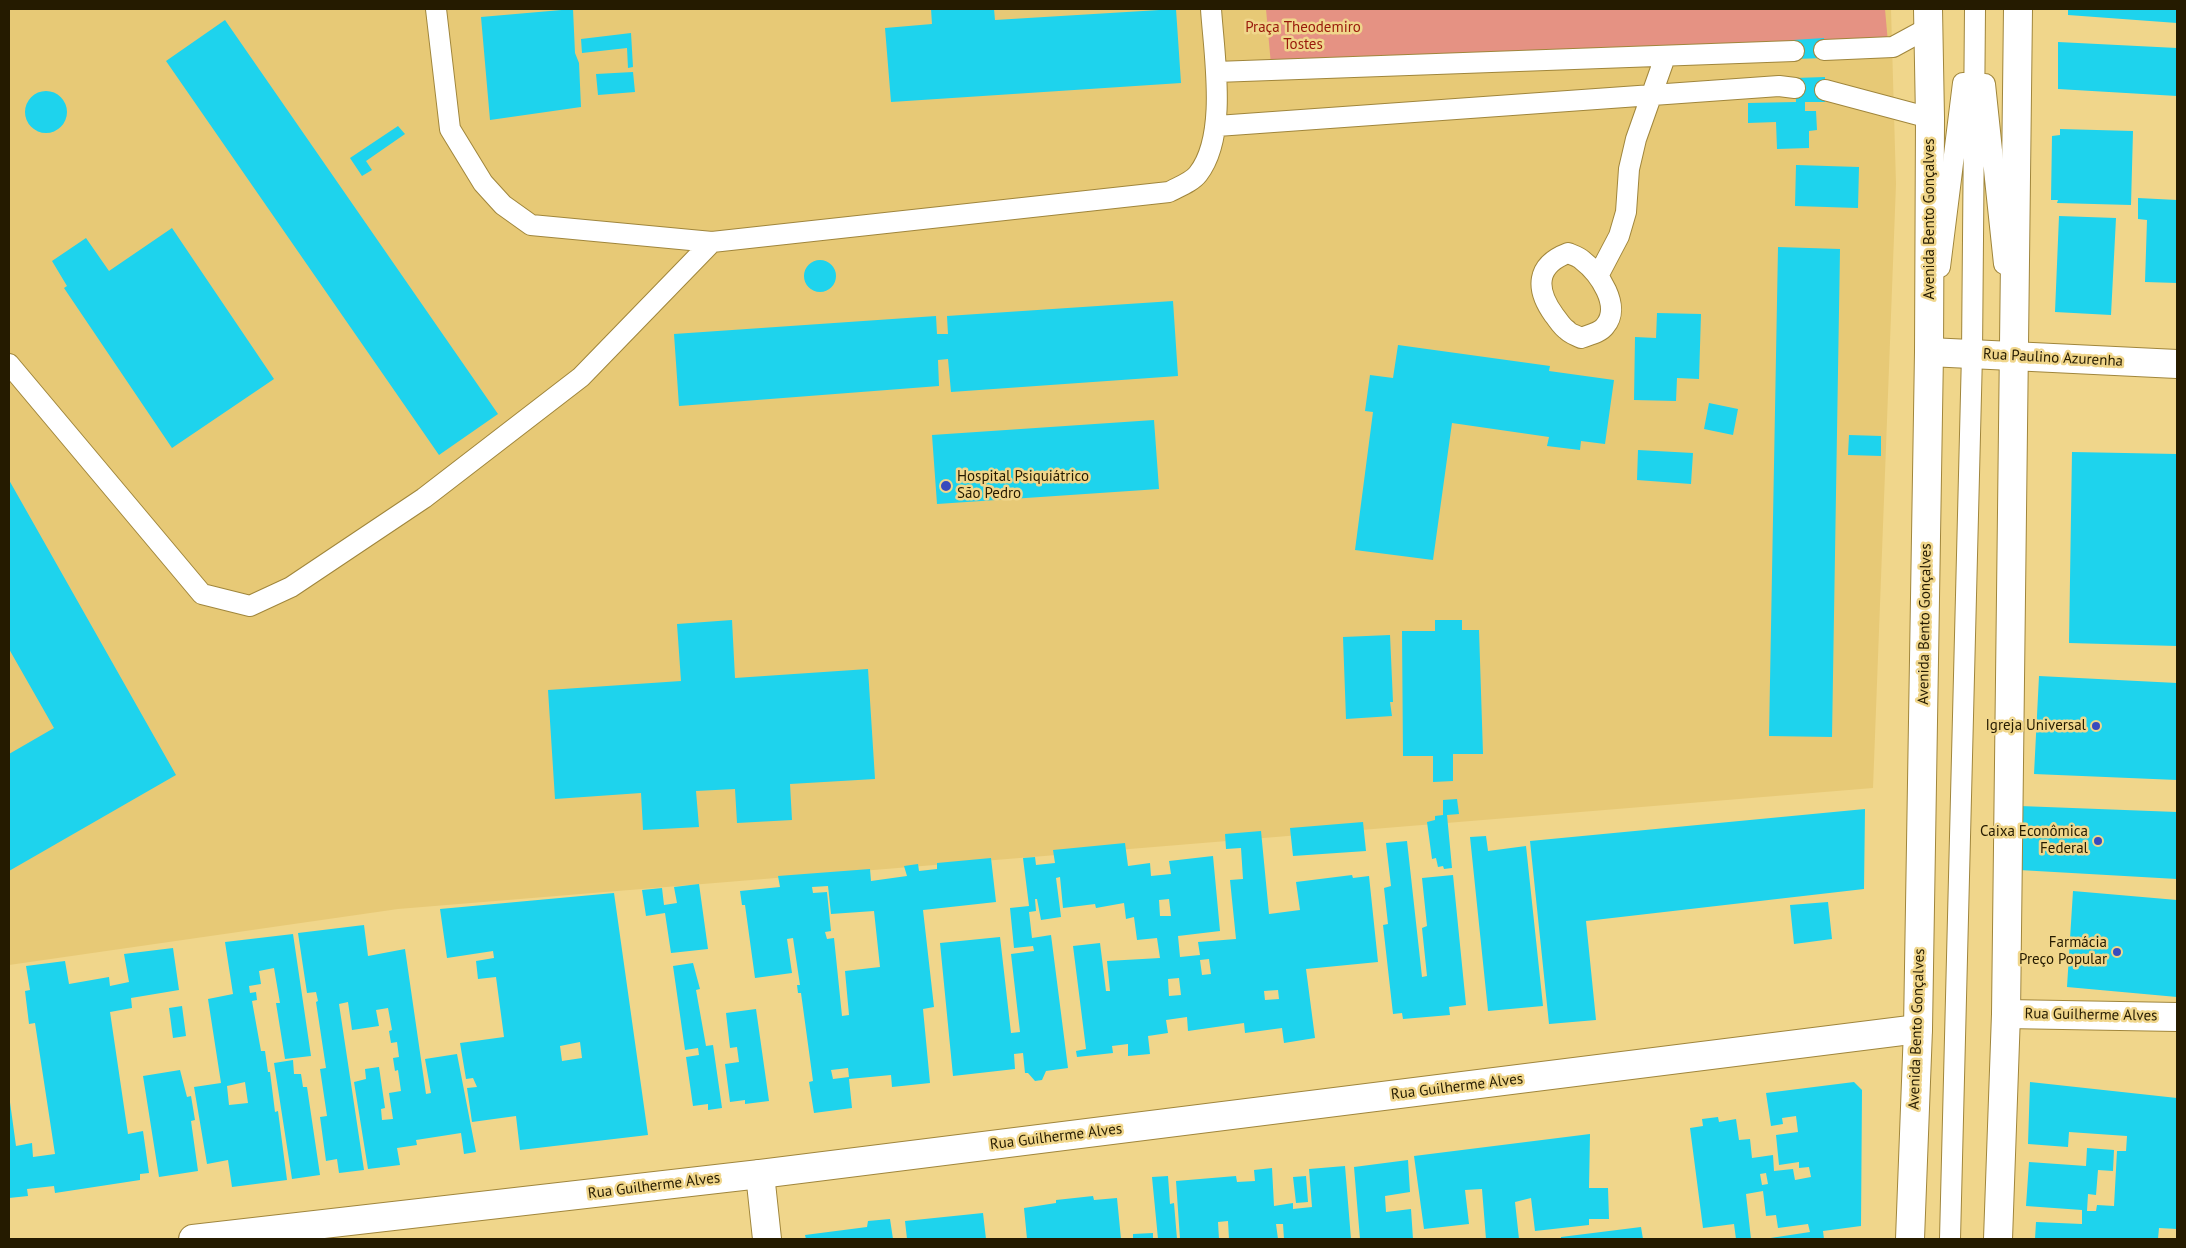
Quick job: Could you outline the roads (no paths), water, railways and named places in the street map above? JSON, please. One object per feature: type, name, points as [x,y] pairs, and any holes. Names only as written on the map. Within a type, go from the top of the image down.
[{"type":"main road","points":[[1998,1239],[2006,1014],[2018,9]]},
{"type":"main road","name":"Avenida Bento Gonçalves","points":[[1910,1239],[1918,1029],[1929,352],[1930,118],[1928,18]]},
{"type":"main road","name":"Rua Paulino Azurenha","points":[[1929,352],[2177,364]]},
{"type":"main road","name":"Rua Guilherme Alves","points":[[2006,1014],[2177,1017]]},
{"type":"main road","name":"Rua Guilherme Alves","points":[[192,1239],[760,1174],[1918,1029]]},
{"type":"main road","points":[[760,1174],[768,1239]]},
{"type":"lane","points":[[436,9],[450,128],[483,183],[503,205],[531,224],[712,242],[1169,192],[1198,175],[1210,152],[1217,126],[1216,72],[1211,9]]},
{"type":"lane","points":[[1929,352],[1975,9]]},
{"type":"lane","points":[[1950,1239],[1972,354],[1975,9]]},
{"type":"lane","points":[[1975,9],[2014,356]]},
{"type":"lane","points":[[1824,50],[1893,47],[1928,18]]},
{"type":"lane","points":[[1216,72],[1786,52],[1787,87],[1217,126]]},
{"type":"lane","points":[[1598,276],[1619,236],[1626,212],[1629,169],[1650,96],[1665,56]]},
{"type":"lane","points":[[1825,90],[1930,118]]},
{"type":"lane","points":[[9,364],[202,594],[250,606],[291,587],[416,503],[581,377],[712,242]]},
{"type":"place","name":"Hospital Psiquiátrico São Pedro","points":[[946,486]]},
{"type":"place","name":"Igreja Universal","points":[[2096,726]]},
{"type":"place","name":"Caixa Econômica Federal","points":[[2098,841]]},
{"type":"place","name":"Farmácia Preço Popular","points":[[2117,952]]},
{"type":"park label","name":"Praça Theodemiro Tostes","points":[[1303,36]]}]
